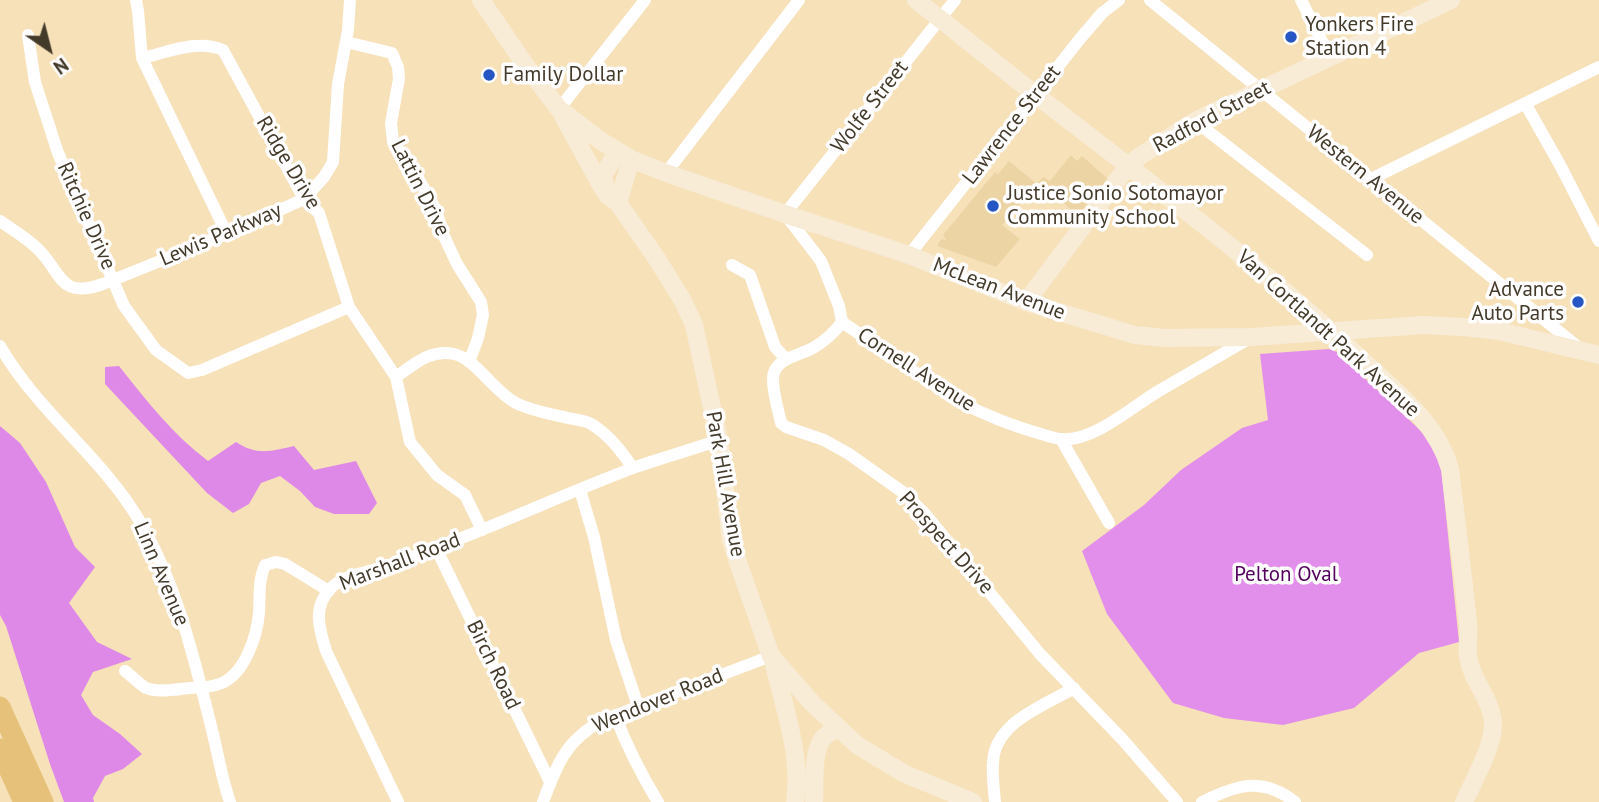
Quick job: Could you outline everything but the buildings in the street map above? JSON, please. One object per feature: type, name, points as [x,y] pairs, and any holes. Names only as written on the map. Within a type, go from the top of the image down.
[{"type":"highway","points":[[0,707],[43,802]]},
{"type":"highway","points":[[0,749],[24,802]]},
{"type":"street","points":[[136,0],[142,58],[227,234]]},
{"type":"street","name":"Lewis Parkway","points":[[0,220],[38,249],[62,281],[78,289],[91,288],[114,280],[304,199],[324,177],[333,162],[338,84],[350,16],[350,0]]},
{"type":"street","points":[[559,110],[645,0]]},
{"type":"street","points":[[666,173],[799,0]]},
{"type":"street","name":"Van Cortlandt Park Avenue","points":[[916,0],[1279,285],[1331,330],[1429,426],[1447,455],[1467,615],[1468,657],[1472,673],[1493,720],[1493,730],[1483,760],[1464,802]]},
{"type":"street","name":"Wolfe Street","points":[[785,214],[955,0]]},
{"type":"street","name":"Lawrence Street","points":[[909,255],[1102,13],[1119,0]]},
{"type":"street","name":"Western Avenue","points":[[1150,0],[1581,350]]},
{"type":"street","points":[[1301,0],[1330,57]]},
{"type":"street","name":"Radford Street","points":[[1026,302],[1128,166],[1140,156],[1195,121],[1443,2]]},
{"type":"street","name":"McLean Avenue","points":[[489,4],[526,66],[559,110],[624,155],[666,173],[909,255],[1026,302],[1135,335],[1165,338],[1252,337],[1423,326],[1464,327],[1499,331],[1599,355]]},
{"type":"street","name":"Ritchie Drive","points":[[28,35],[36,82],[58,153],[124,306],[156,350],[188,373],[202,370],[349,307]]},
{"type":"street","name":"Lattin Drive","points":[[346,42],[392,53],[398,67],[399,79],[391,123],[393,142],[436,209],[457,264],[481,302],[484,315],[469,362]]},
{"type":"street","name":"Ridge Drive","points":[[142,58],[192,46],[214,46],[223,50],[304,199],[319,213],[349,307],[396,377],[410,442],[437,475],[465,495],[482,530]]},
{"type":"street","points":[[1371,179],[1599,67]]},
{"type":"street","points":[[1525,103],[1599,241]]},
{"type":"street","name":"Park Hill Avenue","points":[[559,110],[612,199],[657,259],[683,301],[694,325],[719,440],[731,540],[771,656],[812,703],[858,745],[905,774],[973,802]]},
{"type":"street","points":[[1195,121],[1367,255]]},
{"type":"street","points":[[612,199],[603,176],[624,155]]},
{"type":"street","name":"Cornell Avenue","points":[[785,214],[821,261],[839,306],[842,322],[956,400],[1028,430],[1061,439],[1072,439],[1101,428],[1252,337]]},
{"type":"street","points":[[732,264],[750,275],[775,347],[786,359],[812,349],[842,322]]},
{"type":"street","name":"Linn Avenue","points":[[0,346],[18,375],[104,474],[138,518],[175,597],[229,801]]},
{"type":"street","points":[[396,377],[424,357],[442,353],[456,355],[469,362],[496,389],[515,403],[589,422],[616,444],[633,468]]},
{"type":"street","name":"Prospect Drive","points":[[786,359],[774,371],[773,379],[781,423],[824,440],[849,454],[904,493],[926,515],[1040,654],[1124,740],[1177,802]]},
{"type":"street","points":[[1061,439],[1109,523]]},
{"type":"street","name":"Marshall Road","points":[[125,671],[148,689],[164,690],[201,688],[221,683],[231,677],[249,651],[258,617],[260,576],[265,565],[276,562],[285,564],[329,591],[348,577],[436,548],[633,468],[719,440]]},
{"type":"street","points":[[580,490],[594,537],[616,640],[638,706]]},
{"type":"street","name":"Birch Road","points":[[436,548],[551,782]]},
{"type":"street","points":[[329,591],[320,602],[319,618],[326,651],[398,802]]},
{"type":"street","points":[[771,656],[791,736],[798,797]]},
{"type":"street","name":"Wendover Road","points":[[543,802],[564,754],[588,728],[615,715],[771,656]]},
{"type":"street","points":[[995,802],[992,761],[998,739],[1022,716],[1074,688]]},
{"type":"street","points":[[615,715],[635,762],[659,802]]},
{"type":"street","points":[[814,802],[818,748],[822,740],[838,729]]},
{"type":"street","points":[[1202,802],[1224,791],[1243,786],[1276,789],[1295,802]]},
{"type":"shaded area","name":"Justice Sonio Sotomayor Community School","points":[[1071,155],[1077,161],[1082,156],[1108,179],[1078,215],[1042,186],[1033,196],[1029,193],[1002,225],[1020,239],[996,267],[937,246],[941,239],[946,239],[943,235],[995,172],[998,174],[1009,161],[1037,184],[1043,177],[1050,181]]},
{"type":"shaded area","points":[[119,366],[172,428],[208,461],[236,442],[258,451],[294,446],[314,470],[356,461],[377,503],[369,514],[334,514],[315,507],[280,476],[261,483],[249,504],[233,513],[207,493],[105,384],[105,367]]},
{"type":"shaded area","points":[[0,426],[20,443],[46,482],[75,547],[95,567],[69,603],[97,642],[132,659],[93,672],[81,695],[93,715],[142,754],[123,769],[105,776],[93,798],[94,802],[64,802],[6,626],[0,615]]},
{"type":"green space","name":"Pelton Oval","points":[[1329,349],[1337,352],[1430,441],[1441,467],[1459,642],[1419,653],[1354,708],[1283,725],[1224,718],[1173,703],[1107,614],[1082,551],[1144,505],[1181,470],[1242,428],[1268,420],[1260,354]]},
{"type":"place","name":"Yonkers Fire Station 4","points":[[1291,37]]},
{"type":"place","name":"Family Dollar","points":[[489,75]]},
{"type":"place","name":"Justice Sonio Sotomayor Community School","points":[[993,206]]},
{"type":"place","name":"Advance Auto Parts","points":[[1578,302]]}]
